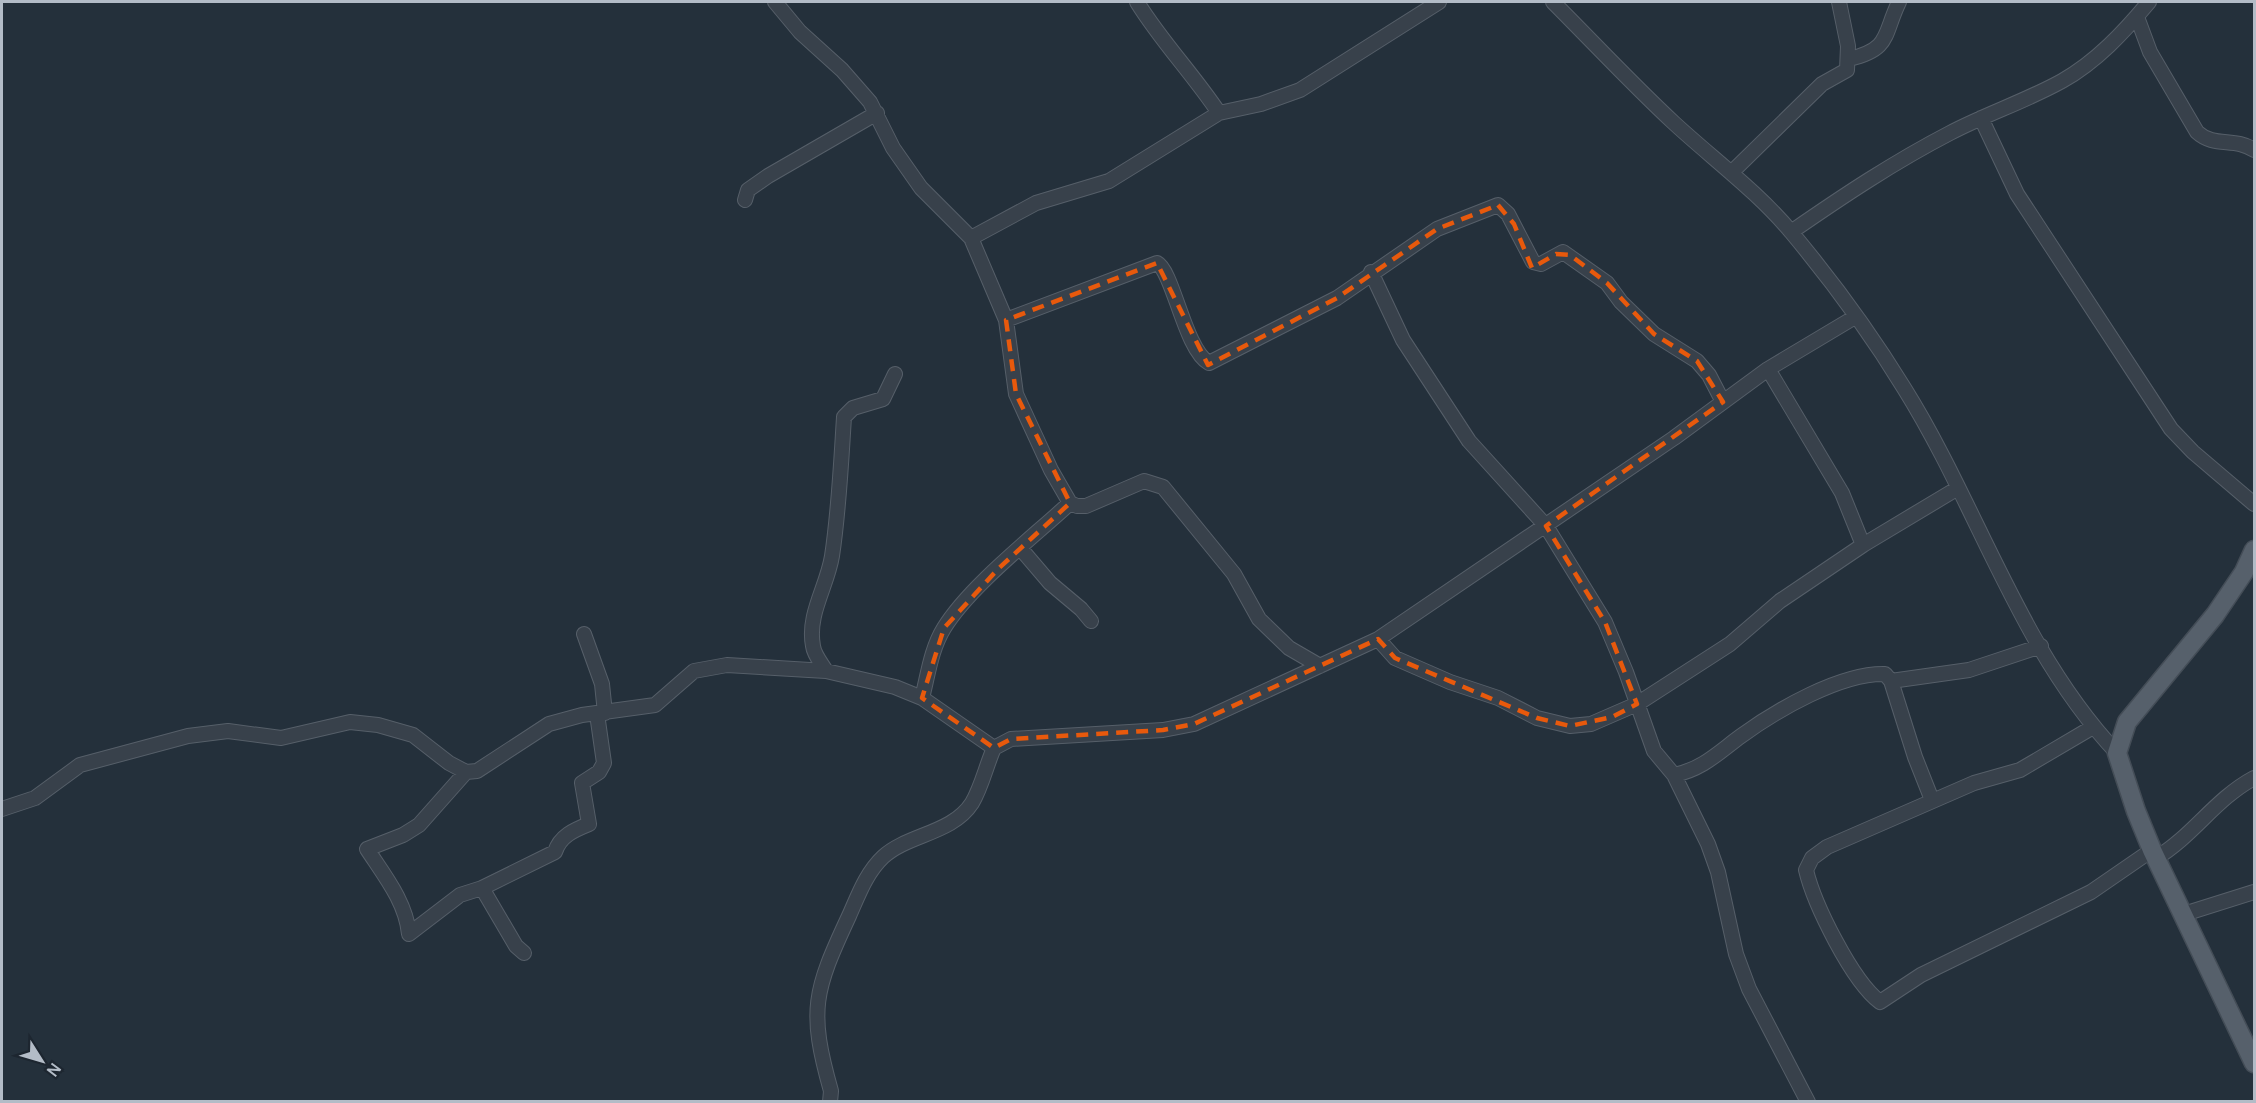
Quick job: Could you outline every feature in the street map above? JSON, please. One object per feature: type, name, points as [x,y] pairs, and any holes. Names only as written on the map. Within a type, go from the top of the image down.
[{"type":"main road","points":[[2254,550],[2244,572],[2215,615],[2127,722],[2117,753],[2136,811],[2154,854],[2254,1063]]},
{"type":"street","points":[[774,2],[800,32],[842,70],[877,113],[893,148],[921,188],[971,238],[1006,320],[1016,394],[1051,470],[1070,502],[1077,506],[1086,506],[1144,481],[1163,486],[1234,574],[1259,619],[1289,648],[1320,666]]},
{"type":"street","points":[[1137,2],[1164,44],[1200,84],[1219,113]]},
{"type":"street","points":[[971,238],[1036,203],[1109,181],[1219,113],[1261,104],[1300,90],[1439,2]]},
{"type":"street","points":[[1552,2],[1673,122],[1731,172],[1791,232],[1855,317],[1904,387],[1934,439],[2000,574],[2041,646],[2093,728],[2117,753]]},
{"type":"street","points":[[1731,172],[1822,84],[1847,70],[1849,59],[1839,2]]},
{"type":"street","points":[[1849,59],[1873,52],[1878,48],[1899,2]]},
{"type":"street","points":[[1791,232],[1879,172],[2079,70],[2141,8]]},
{"type":"street","points":[[2141,8],[2150,52],[2197,132],[2206,140],[2216,143],[2236,141],[2254,150]]},
{"type":"street","points":[[745,200],[748,190],[768,176],[877,113]]},
{"type":"street","points":[[1981,118],[2017,194],[2171,429],[2193,452],[2254,504]]},
{"type":"street","points":[[1006,320],[1157,263],[1164,270],[1177,308],[1199,353],[1209,363],[1337,298],[1371,272],[1437,229],[1498,205],[1508,214],[1533,262],[1541,264],[1563,252],[1570,255],[1580,266],[1607,283],[1622,302],[1654,334],[1697,361],[1709,375],[1723,402]]},
{"type":"street","points":[[1371,272],[1403,340],[1469,441],[1546,526],[1605,622],[1654,751],[1674,776],[1714,863],[1736,954],[1749,989],[1808,1101]]},
{"type":"street","points":[[830,1101],[831,1091],[816,1028],[816,1010],[829,956],[864,884],[882,858],[896,848],[955,819],[971,805],[994,748],[1011,739],[1163,730],[1194,724],[1378,639],[1546,526],[1768,369],[1855,317]]},
{"type":"street","points":[[1768,369],[1842,493],[1863,545]]},
{"type":"street","points":[[826,671],[813,648],[814,610],[831,559],[843,469],[844,417],[853,408],[883,399],[895,374]]},
{"type":"street","points":[[1378,639],[1395,658],[1450,682],[1498,698],[1537,718],[1570,726],[1591,724],[1612,717],[1637,704],[1730,644],[1780,601],[1863,545],[1958,489]]},
{"type":"street","points":[[922,698],[935,647],[944,628],[970,598],[1070,502]]},
{"type":"street","points":[[1020,549],[1050,583],[1081,609],[1091,621]]},
{"type":"street","points":[[466,772],[419,825],[403,835],[367,849],[402,905],[408,919],[409,934],[459,895],[482,888],[528,863],[548,857],[555,852],[558,843],[564,837],[589,824],[582,783],[599,772],[604,763],[602,684],[584,634]]},
{"type":"street","points":[[1891,681],[1969,670],[2041,646]]},
{"type":"street","points":[[2,809],[35,798],[86,763],[166,742],[228,731],[281,738],[350,722],[378,725],[413,735],[449,764],[466,772],[477,771],[549,724],[582,715],[655,705],[694,671],[727,665],[826,671],[895,687],[922,698],[994,748]]},
{"type":"street","points":[[1674,776],[1707,763],[1757,724],[1814,694],[1874,674],[1885,674],[1891,681],[1915,757],[1932,800]]},
{"type":"street","points":[[2093,728],[2020,770],[1974,783],[1932,800],[1827,847],[1812,858],[1806,870],[1810,887],[1866,992],[1880,1002],[1921,975],[2091,892],[2154,854],[2179,844],[2203,817],[2228,795],[2254,778]]},
{"type":"street","points":[[482,888],[516,946],[524,952]]},
{"type":"street","points":[[2184,914],[2254,892]]},
{"type":"highlighted area","points":[[1498,205],[1514,224],[1532,268],[1556,254],[1570,255],[1607,283],[1654,334],[1697,361],[1723,402],[1546,526],[1605,622],[1626,672],[1637,704],[1612,717],[1570,726],[1537,718],[1395,658],[1378,639],[1194,724],[1163,730],[1011,739],[994,748],[922,698],[944,628],[998,569],[1070,503],[1016,394],[1006,320],[1157,263],[1208,365],[1337,298],[1437,229]]}]
